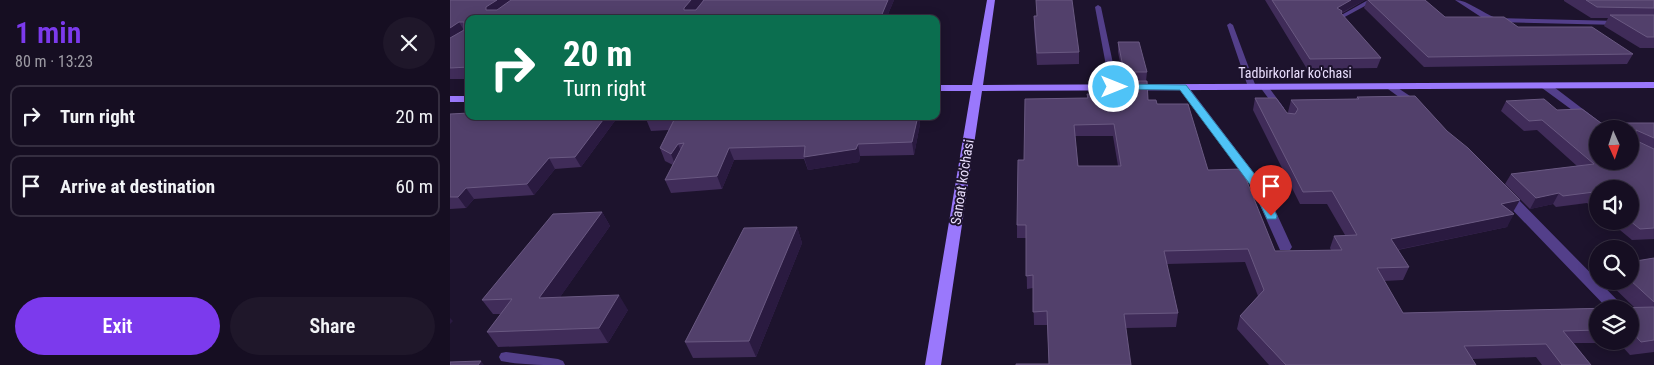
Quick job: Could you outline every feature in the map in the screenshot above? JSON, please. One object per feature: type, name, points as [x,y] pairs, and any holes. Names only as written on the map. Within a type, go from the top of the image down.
[{"type":"main road","name":"Sanoat ko'chasi","points":[[932,365],[991,0]]},
{"type":"main road","name":"Tadbirkorlar ko'chasi","points":[[940,88],[1654,85]]},
{"type":"main road","points":[[450,99],[465,99]]},
{"type":"street","points":[[1546,86],[1592,120]]},
{"type":"street","points":[[1183,87],[1258,186],[1285,247]]},
{"type":"street","points":[[1392,87],[1427,115]]},
{"type":"street","points":[[1495,184],[1609,300]]},
{"type":"lane","points":[[1339,18],[1373,0]]},
{"type":"lane","points":[[1458,0],[1483,16],[1496,20],[1625,23]]},
{"type":"lane","points":[[1098,7],[1114,87]]},
{"type":"lane","points":[[1230,25],[1252,87]]},
{"type":"lane","points":[[1264,87],[1284,115]]},
{"type":"lane","points":[[506,357],[558,365]]},
{"type":"building","points":[[450,0],[497,0],[486,7],[486,10],[497,10],[511,0],[691,0],[684,10],[696,10],[704,0],[888,0],[882,15],[465,15],[465,67],[450,68],[450,38],[464,30],[464,22],[459,22],[450,28]]},
{"type":"building","points":[[1036,0],[1072,0],[1079,52],[1037,53],[1034,16],[1037,16]]},
{"type":"building","points":[[1272,0],[1351,0],[1337,8],[1342,11],[1341,13],[1381,58],[1310,59]]},
{"type":"building","points":[[1368,0],[1425,0],[1445,17],[1504,17],[1518,27],[1592,27],[1633,54],[1428,57]]},
{"type":"building","points":[[1586,0],[1654,0],[1654,8],[1597,7]]},
{"type":"building","points":[[1610,15],[1654,15],[1654,37],[1647,37]]},
{"type":"building","points":[[1118,42],[1139,42],[1147,72],[1124,72]]},
{"type":"building","points":[[1126,81],[1147,81],[1148,100],[1156,100],[1157,104],[1188,104],[1208,170],[1242,169],[1275,251],[1342,250],[1334,236],[1357,235],[1332,191],[1303,192],[1255,98],[1276,98],[1287,113],[1295,114],[1298,109],[1291,100],[1415,96],[1447,131],[1468,148],[1520,200],[1501,204],[1514,214],[1391,239],[1409,267],[1377,268],[1403,313],[1589,309],[1589,330],[1563,331],[1591,365],[1562,365],[1546,344],[1464,346],[1476,365],[1286,365],[1240,316],[1264,290],[1248,249],[1164,251],[1178,313],[1124,314],[1131,365],[1016,365],[1049,364],[1047,311],[1033,312],[1033,275],[1026,276],[1026,225],[1017,225],[1018,160],[1024,160],[1025,99],[1088,98],[1087,94],[1129,93]],"holes":[[[1114,124],[1121,166],[1078,166],[1074,125]]]},
{"type":"building","points":[[1544,99],[1557,110],[1582,109],[1597,120],[1589,120],[1589,160],[1542,120],[1529,121],[1506,101]]},
{"type":"building","points":[[465,113],[465,120],[603,120],[575,157],[549,158],[527,184],[466,188],[458,197],[450,197],[450,114]]},
{"type":"building","points":[[674,120],[917,120],[912,142],[858,144],[856,149],[804,157],[805,146],[729,148],[717,176],[665,180],[684,143],[678,144],[671,154],[660,148]]},
{"type":"building","points":[[1639,123],[1654,123],[1654,138],[1639,131]]},
{"type":"building","points":[[1639,142],[1654,149],[1654,228],[1639,228],[1639,180],[1589,180],[1589,193],[1563,196],[1559,193],[1536,198],[1511,174],[1589,165],[1589,170],[1639,170]]},
{"type":"building","points":[[602,212],[539,298],[619,295],[599,328],[487,332],[512,299],[482,300],[553,214]]},
{"type":"building","points":[[797,227],[749,341],[685,342],[744,228]]},
{"type":"building","points":[[1654,258],[1654,302],[1639,288],[1639,260]]},
{"type":"building","points":[[1639,307],[1654,307],[1654,340],[1641,342],[1639,340]]},
{"type":"building","points":[[481,361],[478,365],[450,365],[450,362]]},
{"type":"route","points":[[1114,87],[1183,87],[1258,186],[1271,216]]}]
